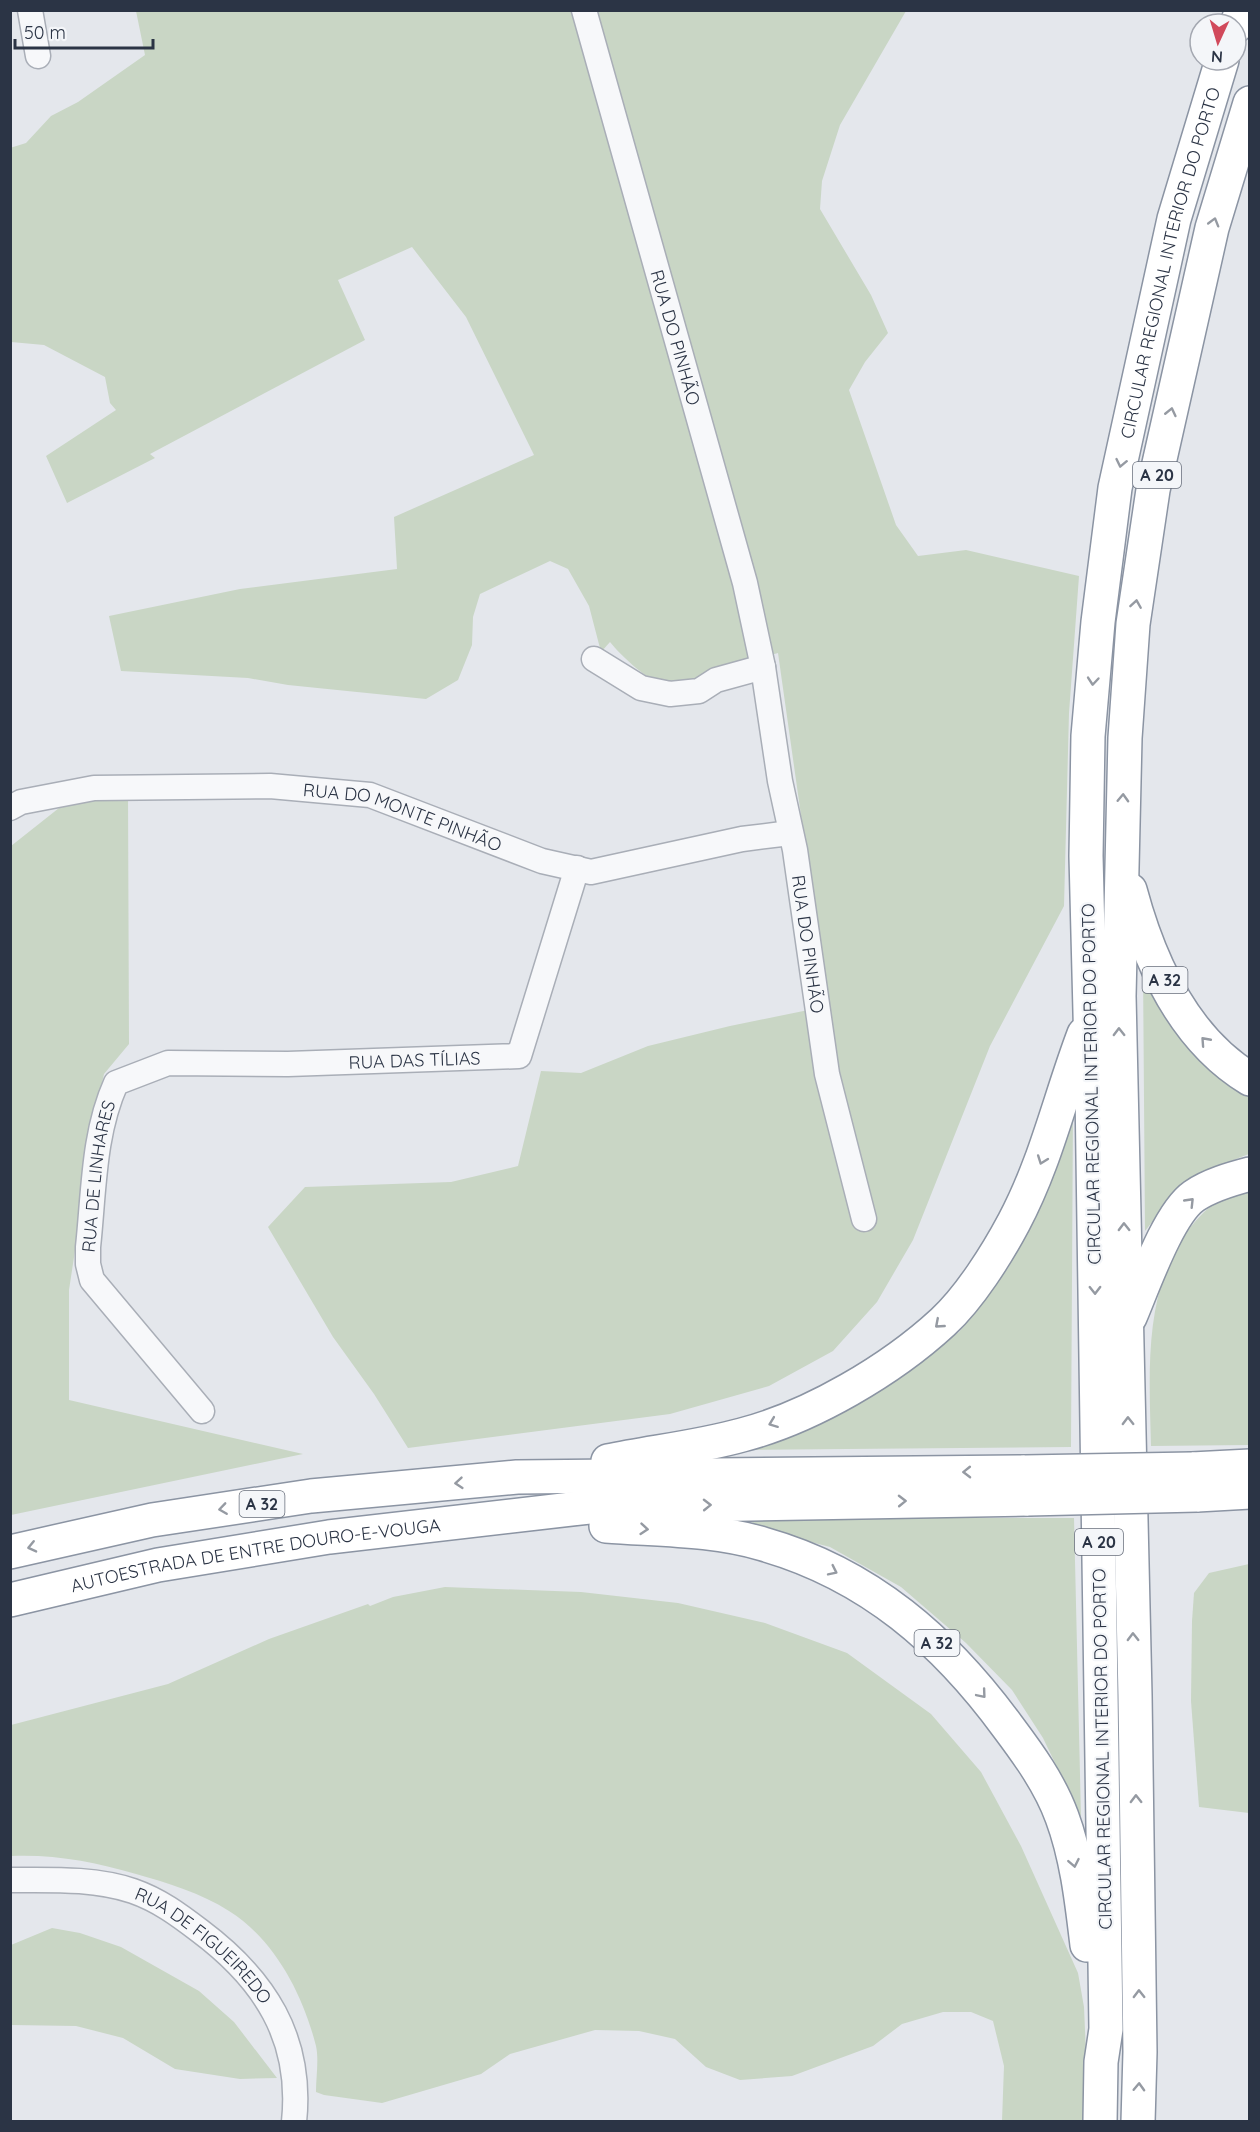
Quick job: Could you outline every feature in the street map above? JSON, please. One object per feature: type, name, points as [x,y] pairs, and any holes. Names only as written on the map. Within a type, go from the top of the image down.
[{"type":"highway","name":"CIRCULAR REGIONAL INTERIOR DO PORTO","points":[[1100,2121],[1101,2062],[1106,2029],[1092,1090],[1088,1021],[1086,856],[1088,736],[1098,622],[1115,488],[1174,219],[1218,72]]},
{"type":"highway","name":"CIRCULAR REGIONAL INTERIOR DO PORTO","points":[[1138,2121],[1140,2052],[1136,1755],[1119,996],[1125,738],[1133,624],[1153,490],[1212,228],[1250,103]]},
{"type":"highway","name":"A 32","points":[[1121,857],[1140,928],[1182,1015],[1210,1047],[1250,1079]]},
{"type":"highway","name":"A 32","points":[[10,1552],[152,1520],[288,1500],[517,1477],[743,1435],[811,1408],[871,1377],[944,1321],[981,1275],[1014,1222],[1038,1171],[1088,1021]]},
{"type":"highway","points":[[1126,1327],[1166,1232],[1193,1197],[1230,1179],[1250,1174]]},
{"type":"highway","name":"A 32","points":[[1195,1482],[1250,1466]]},
{"type":"highway","name":"A 32","points":[[517,1477],[1027,1485],[1195,1482],[1250,1492]]},
{"type":"highway","name":"A 32","points":[[502,1517],[589,1508],[1027,1485]]},
{"type":"highway","name":"A 32","points":[[502,1517],[718,1535],[762,1543],[806,1558],[855,1582],[901,1611],[937,1643],[1016,1737],[1048,1786],[1062,1817],[1073,1853],[1083,1907],[1088,1954],[1090,2031],[1101,2062]]},
{"type":"highway","name":"AUTOESTRADA DE ENTRE DOURO-E-VOUGA","points":[[10,1600],[169,1563],[329,1538],[502,1517]]},
{"type":"street","points":[[30,10],[38,56]]},
{"type":"street","name":"RUA DO PINHÃO","points":[[584,10],[745,583],[763,667],[827,1074],[864,1219]]},
{"type":"street","points":[[594,659],[641,688],[670,694],[699,691],[716,680],[763,667]]},
{"type":"street","name":"RUA DO MONTE PINHÃO","points":[[10,808],[21,802],[94,788],[270,786],[370,795],[542,861],[591,872],[742,839],[790,833]]},
{"type":"street","name":"RUA DAS TÍLIAS","points":[[116,1083],[168,1064],[288,1064],[519,1056],[578,868]]},
{"type":"street","name":"RUA DE LINHARES","points":[[116,1083],[106,1106],[100,1132],[88,1247],[92,1280],[201,1411]]},
{"type":"street","name":"RUA DE FIGUEIREDO","points":[[10,1880],[75,1881],[132,1891],[171,1908],[232,1955],[266,1996],[285,2037],[297,2088],[294,2121]]},
{"type":"green space","points":[[136,11],[906,11],[840,125],[822,181],[820,209],[871,295],[888,333],[865,362],[849,390],[896,525],[918,556],[966,550],[1079,576],[1069,713],[1064,906],[990,1046],[913,1240],[877,1302],[833,1351],[769,1386],[670,1414],[408,1448],[374,1394],[333,1337],[268,1227],[305,1187],[451,1182],[518,1166],[541,1071],[581,1073],[648,1046],[828,1006],[778,653],[696,683],[682,686],[661,684],[636,668],[610,642],[601,652],[589,606],[568,569],[550,561],[480,594],[473,617],[472,645],[458,680],[426,699],[288,685],[248,678],[121,671],[109,616],[240,589],[397,569],[394,517],[534,455],[466,317],[412,247],[338,280],[365,340],[150,454],[155,458],[67,503],[46,456],[116,410],[110,403],[105,377],[44,345],[11,342],[10,148],[26,143],[51,116],[78,102],[145,55]]},
{"type":"green space","points":[[128,793],[129,1044],[104,1074],[96,1113],[69,1290],[69,1400],[303,1454],[11,1515],[11,846],[59,808]]},
{"type":"green space","points":[[1143,967],[1250,1088],[1249,1154],[1217,1168],[1191,1184],[1168,1204],[1145,1231]]},
{"type":"green space","points":[[1073,1111],[1071,1447],[733,1450],[882,1383],[959,1332],[1008,1268],[1043,1202]]},
{"type":"green space","points":[[1249,1187],[1249,1445],[1151,1446],[1151,1349],[1154,1316],[1161,1285],[1172,1256],[1189,1229],[1216,1202]]},
{"type":"green space","points":[[752,1518],[1074,1518],[1081,1817],[1043,1738],[1012,1690],[966,1643],[901,1587],[830,1547],[753,1527]]},
{"type":"green space","points":[[1250,1564],[1249,1813],[1199,1807],[1191,1701],[1194,1593],[1209,1573]]},
{"type":"green space","points":[[445,1587],[581,1592],[678,1603],[765,1623],[847,1653],[931,1714],[981,1772],[1021,1846],[1078,1973],[1084,2007],[1086,2053],[1083,2121],[1002,2121],[1004,2066],[993,2021],[971,2012],[943,2012],[902,2024],[873,2046],[792,2076],[740,2080],[706,2067],[675,2039],[639,2031],[595,2030],[510,2054],[481,2074],[382,2103],[324,2095],[316,2092],[316,2046],[295,1989],[273,1953],[245,1923],[207,1899],[148,1877],[74,1860],[43,1856],[11,1856],[11,1725],[168,1684],[269,1639],[368,1604],[370,1606],[393,1597]]},
{"type":"green space","points":[[52,1928],[80,1933],[121,1947],[199,1991],[234,2022],[277,2078],[240,2079],[175,2069],[123,2038],[76,2026],[11,2025],[11,1945]]}]
